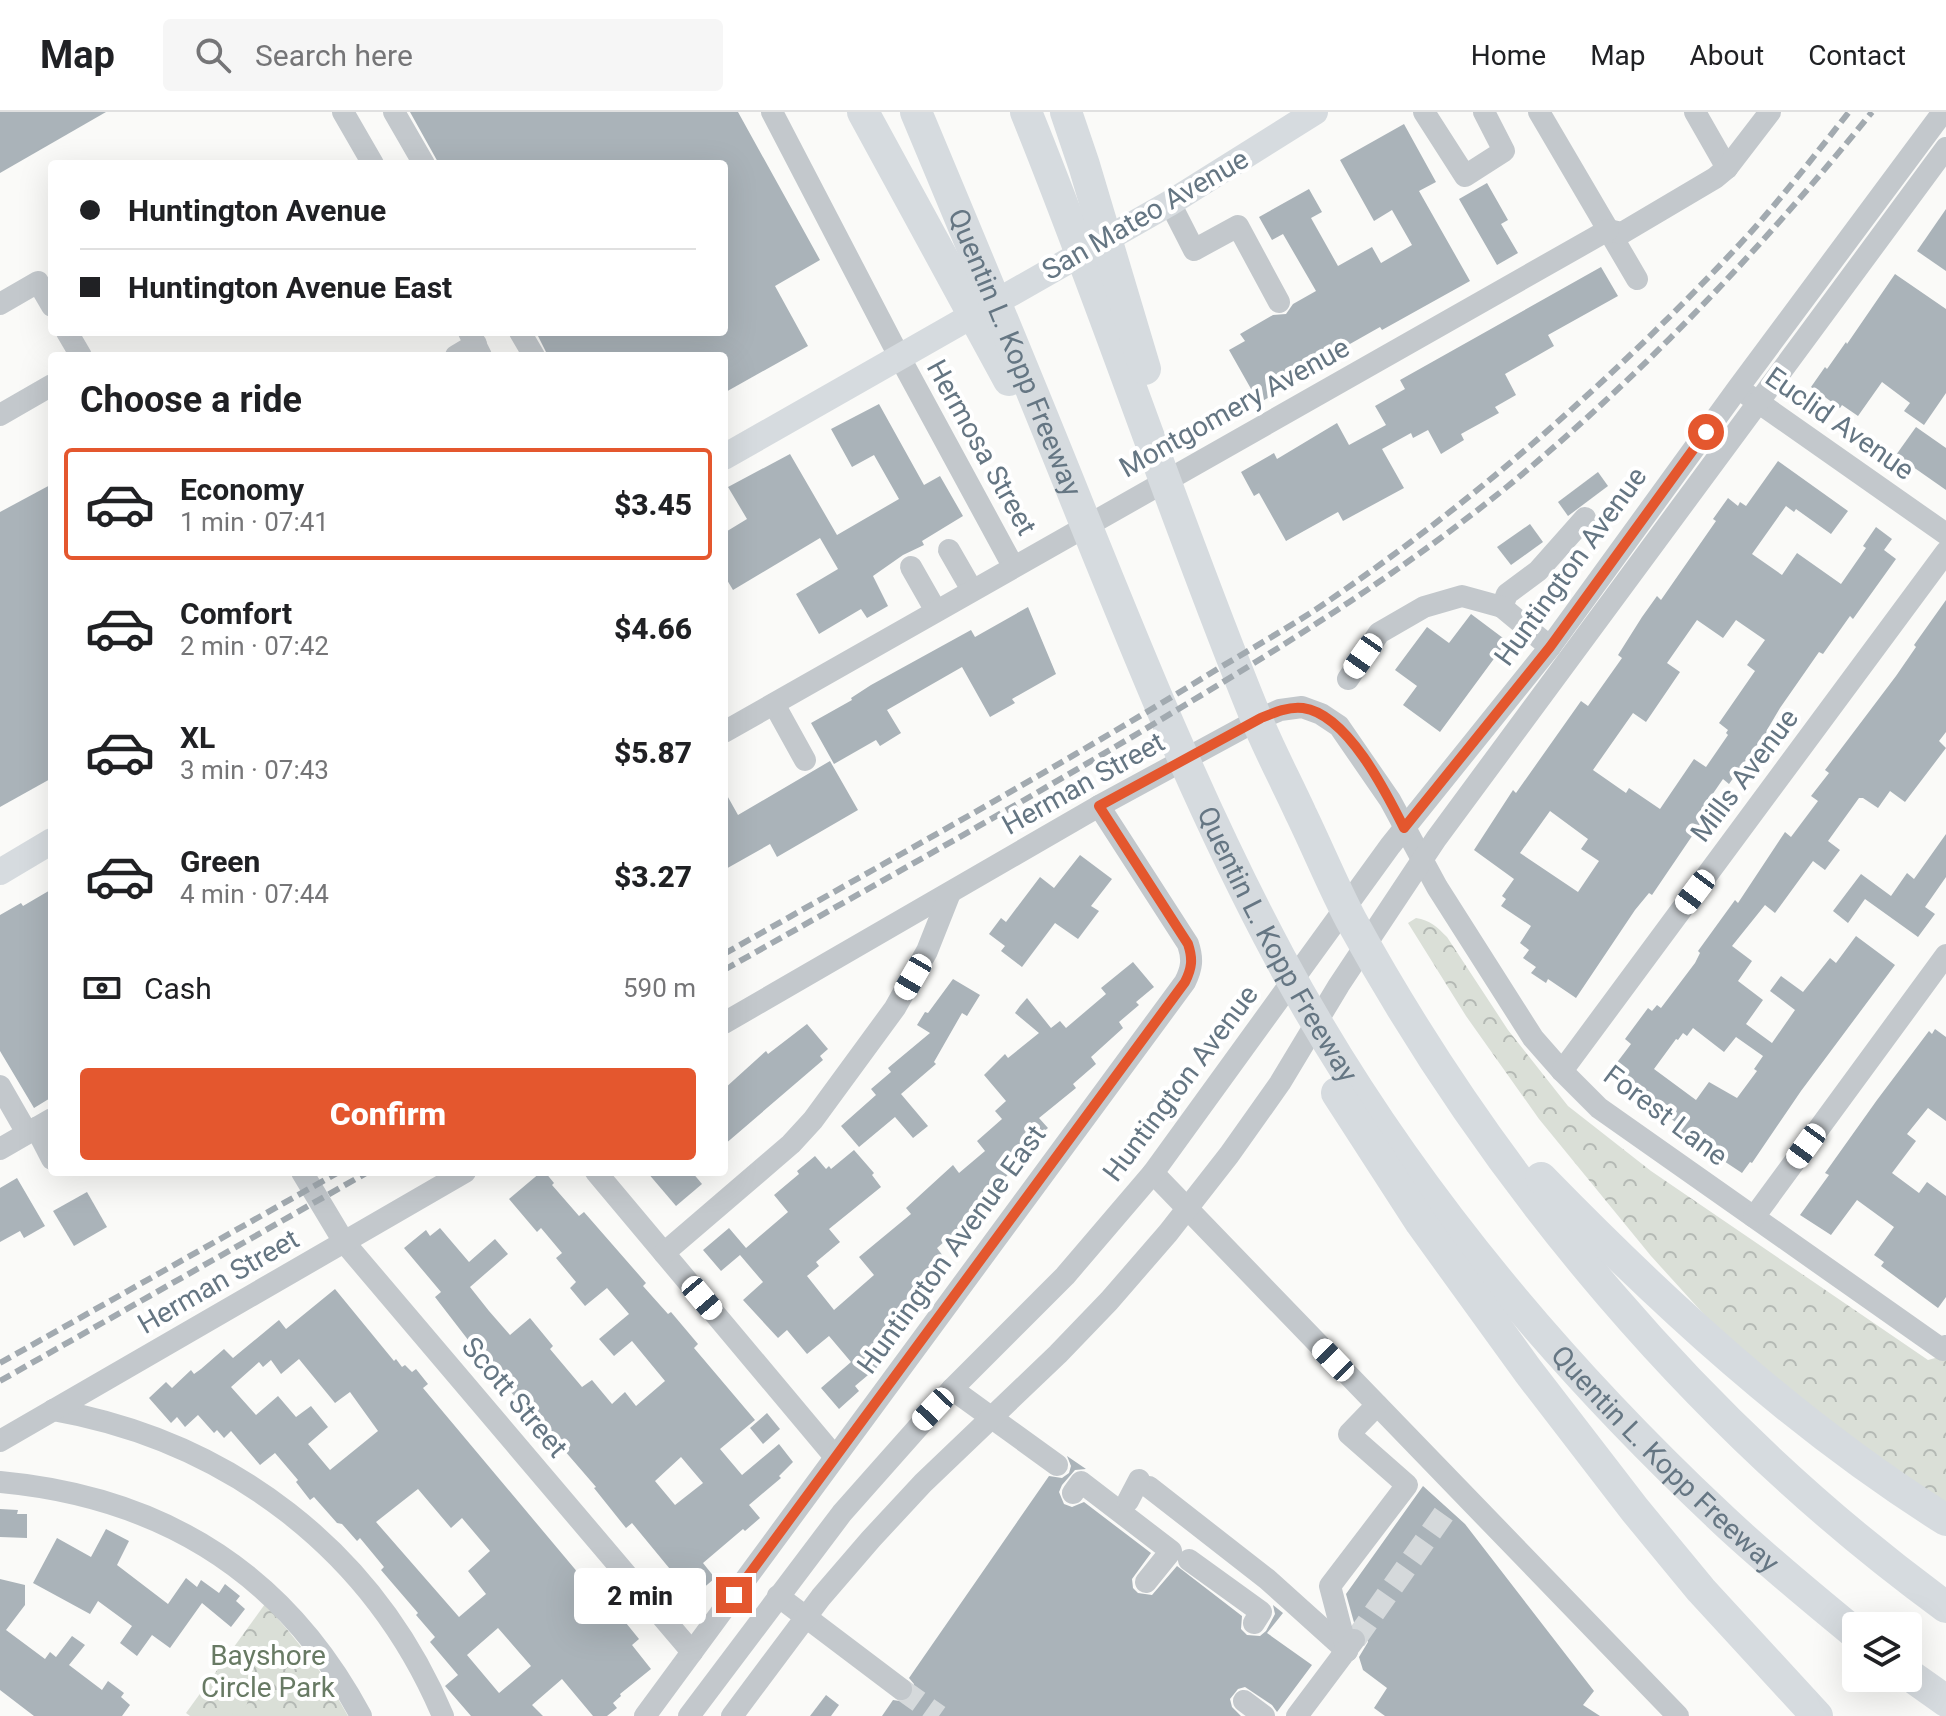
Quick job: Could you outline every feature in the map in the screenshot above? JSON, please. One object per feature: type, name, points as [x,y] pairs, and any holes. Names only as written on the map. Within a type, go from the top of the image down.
[{"type":"highway","points":[[863,112],[1029,416],[1136,649]]},
{"type":"highway","name":"Quentin L. Kopp Freeway","points":[[916,112],[1136,649],[1289,1005],[1366,1121],[1525,1312],[1587,1381],[1719,1516],[1842,1622]]},
{"type":"highway","points":[[1067,114],[1219,621]]},
{"type":"highway","points":[[1030,122],[1260,727],[1348,915],[1428,1049],[1531,1194],[1644,1333],[1770,1461],[1837,1522],[1946,1607]]},
{"type":"highway","points":[[1428,1049],[1513,1149],[1659,1294],[1792,1411],[1864,1465],[1946,1520]]},
{"type":"highway","points":[[1366,1121],[1421,1223],[1528,1371],[1701,1590],[1817,1716]]},
{"type":"highway","points":[[1922,1684],[1946,1701]]},
{"type":"main road","name":"San Mateo Avenue","points":[[728,455],[1170,203],[1313,113]]},
{"type":"main road","points":[[0,872],[48,843]]},
{"type":"street","points":[[343,112],[371,160]]},
{"type":"street","points":[[394,112],[422,160]]},
{"type":"street","name":"Hermosa Street","points":[[772,112],[1013,566]]},
{"type":"street","points":[[1424,112],[1465,176],[1504,151],[1484,112]]},
{"type":"street","points":[[1539,112],[1637,279]]},
{"type":"street","points":[[1695,112],[1727,168]]},
{"type":"street","name":"Montgomery Avenue","points":[[728,730],[1608,230],[1622,233],[1700,189],[1727,168],[1770,112]]},
{"type":"street","name":"Huntington Avenue","points":[[689,1716],[849,1504],[952,1389],[1065,1276],[1153,1173],[1404,828],[1550,647],[1943,112]]},
{"type":"street","name":"Huntington Avenue","points":[[740,1710],[806,1617],[888,1520],[1090,1321],[1188,1208],[1280,1083],[1339,985],[1422,861],[1757,401],[1946,148]]},
{"type":"street","points":[[1170,203],[1194,250],[1238,226],[1279,302]]},
{"type":"street","points":[[0,304],[38,282],[48,299]]},
{"type":"street","points":[[0,415],[48,387]]},
{"type":"street","name":"Euclid Avenue","points":[[1738,388],[1946,534]]},
{"type":"street","points":[[1502,607],[1507,594],[1538,571],[1585,518]]},
{"type":"street","points":[[949,550],[972,590]]},
{"type":"street","name":"Mills Avenue","points":[[1562,1071],[1946,552]]},
{"type":"street","points":[[911,567],[936,611]]},
{"type":"street","points":[[1348,679],[1379,633],[1424,607],[1462,596],[1502,607],[1550,647]]},
{"type":"street","points":[[774,704],[805,760]]},
{"type":"street","name":"Herman Street","points":[[728,1021],[1099,806],[1280,710],[1302,707],[1321,714],[1339,726],[1390,800],[1422,861]]},
{"type":"street","name":"Huntington Avenue East","points":[[645,1716],[1191,970],[1193,958],[1188,944],[1099,806]]},
{"type":"street","name":"Forest Lane","points":[[1422,861],[1533,1038],[1599,1108],[1945,1348]]},
{"type":"street","points":[[664,1253],[791,1144],[813,1120],[895,1008],[927,951],[950,893]]},
{"type":"street","points":[[1754,1217],[1946,955]]},
{"type":"street","points":[[0,1086],[38,1126],[48,1148]]},
{"type":"street","points":[[0,1149],[38,1126]]},
{"type":"street","points":[[1153,1173],[1377,1405],[1455,1500],[1678,1716]]},
{"type":"street","name":"Scott Street","points":[[304,1176],[344,1242],[692,1652]]},
{"type":"street","name":"Herman Street","points":[[0,1441],[458,1176]]},
{"type":"street","points":[[599,1176],[835,1457]]},
{"type":"street","points":[[952,1389],[1057,1465]]},
{"type":"street","points":[[1351,1645],[1330,1586],[1407,1485],[1349,1434],[1377,1405]]},
{"type":"street","points":[[53,1410],[86,1416],[163,1441],[232,1474],[280,1504],[317,1535],[382,1610],[418,1666],[443,1716]]},
{"type":"street","points":[[0,1482],[90,1498],[131,1510],[175,1528],[211,1549],[250,1577],[291,1616],[342,1679],[361,1716]]},
{"type":"street","points":[[1073,1493],[1081,1482],[1171,1551],[1146,1582]]},
{"type":"street","points":[[1128,1501],[1144,1484],[1351,1645]]},
{"type":"street","points":[[1196,1571],[1261,1612],[1254,1623]]},
{"type":"street","points":[[778,1596],[901,1689]]},
{"type":"street","points":[[1296,1707],[1351,1645]]},
{"type":"street","points":[[1244,1701],[1264,1716]]},
{"type":"green space","points":[[1416,918],[1433,924],[1447,937],[1508,1030],[1568,1106],[1651,1171],[1928,1360],[1946,1355],[1946,1508],[1895,1476],[1720,1332],[1651,1256],[1539,1119],[1466,1016],[1408,923]]},
{"type":"green space","name":"Bayshore Circle Park","points":[[265,1604],[310,1657],[348,1716],[190,1716],[186,1713]]},
{"type":"green space","points":[[233,1678],[253,1685],[243,1716],[222,1712]]},
{"type":"building","points":[[0,112],[106,112],[0,173]]},
{"type":"building","points":[[410,112],[738,112],[820,260],[775,286],[808,346],[728,391],[728,352],[546,352],[538,336],[728,336],[728,160],[437,160]]},
{"type":"building","points":[[1404,124],[1436,182],[1419,191],[1470,281],[1334,353],[1337,358],[1259,403],[1229,350],[1245,341],[1240,334],[1273,315],[1286,314],[1293,304],[1316,291],[1283,234],[1272,240],[1259,217],[1309,189],[1322,212],[1311,218],[1338,266],[1372,247],[1381,263],[1412,245],[1392,210],[1374,221],[1340,160]]},
{"type":"building","points":[[1487,183],[1508,220],[1501,224],[1518,253],[1497,265],[1459,199]]},
{"type":"building","points":[[1946,209],[1946,271],[1917,251]]},
{"type":"building","points":[[1601,267],[1618,296],[1548,335],[1554,346],[1505,374],[1516,395],[1495,407],[1499,413],[1461,434],[1464,440],[1441,454],[1428,430],[1413,438],[1411,433],[1382,449],[1404,488],[1343,521],[1338,512],[1286,541],[1259,493],[1254,496],[1241,472],[1274,453],[1277,459],[1337,423],[1349,445],[1386,425],[1375,406],[1405,389],[1400,380]]},
{"type":"building","points":[[1895,274],[1946,309],[1946,393],[1924,425],[1904,411],[1910,403],[1882,382],[1858,416],[1842,405],[1840,408],[1811,387],[1847,344]]},
{"type":"building","points":[[879,404],[924,485],[940,476],[963,516],[922,541],[924,545],[873,576],[888,606],[867,618],[861,609],[819,634],[796,594],[838,569],[820,538],[733,590],[728,582],[728,531],[747,519],[728,487],[790,454],[837,535],[899,499],[874,455],[852,467],[831,429]]},
{"type":"building","points":[[1916,427],[1946,448],[1946,490],[1896,455]]},
{"type":"building","points":[[1778,461],[1848,511],[1831,534],[1796,509],[1794,512],[1786,506],[1752,554],[1782,575],[1797,553],[1841,584],[1866,548],[1863,546],[1876,527],[1892,539],[1884,550],[1896,559],[1853,619],[1850,616],[1823,654],[1819,652],[1780,708],[1767,730],[1770,732],[1755,754],[1752,752],[1729,784],[1723,779],[1701,811],[1707,814],[1652,895],[1649,893],[1635,910],[1576,998],[1548,979],[1546,983],[1531,973],[1536,967],[1523,958],[1529,950],[1520,943],[1531,926],[1501,906],[1506,899],[1502,896],[1514,879],[1474,850],[1513,790],[1516,793],[1581,701],[1588,706],[1622,658],[1618,655],[1642,617],[1657,596],[1661,600],[1716,521],[1713,519],[1728,498],[1738,506],[1740,502],[1746,506]],"holes":[[[1697,620],[1723,638],[1736,620],[1765,640],[1747,665],[1755,671],[1719,723],[1728,730],[1728,735],[1706,767],[1694,759],[1660,809],[1629,788],[1626,793],[1593,770],[1633,713],[1646,722],[1680,672],[1667,663]],[[1550,811],[1588,839],[1581,849],[1599,861],[1578,892],[1520,853]]]},
{"type":"building","points":[[1598,472],[1608,486],[1568,516],[1558,502]]},
{"type":"building","points":[[48,486],[48,780],[0,807],[0,512]]},
{"type":"building","points":[[1530,524],[1543,542],[1511,565],[1497,547]]},
{"type":"building","points":[[1946,600],[1946,732],[1939,741],[1946,748],[1905,802],[1890,791],[1878,808],[1859,798],[1828,841],[1840,850],[1825,870],[1813,861],[1775,913],[1765,905],[1732,946],[1752,961],[1738,981],[1763,1000],[1746,1024],[1772,1043],[1795,1010],[1770,991],[1781,976],[1803,992],[1830,958],[1836,963],[1856,936],[1895,965],[1742,1173],[1683,1134],[1676,1127],[1678,1124],[1609,1073],[1631,1044],[1625,1039],[1648,1008],[1652,1011],[1657,1005],[1661,1008],[1695,963],[1700,953],[1698,951],[1735,900],[1738,903],[1785,832],[1791,837],[1818,801],[1811,796],[1829,773],[1825,770],[1896,676],[1916,647],[1914,645]],"holes":[[[1693,1028],[1724,1052],[1736,1037],[1763,1056],[1754,1069],[1757,1071],[1737,1098],[1709,1082],[1696,1100],[1654,1069],[1676,1039],[1683,1033],[1687,1036]]]},
{"type":"building","points":[[1028,607],[1056,674],[1012,699],[1015,703],[990,717],[962,667],[887,710],[901,733],[880,746],[876,740],[834,764],[811,723],[852,700],[871,685],[971,630],[975,637]]},
{"type":"building","points":[[1471,614],[1507,641],[1440,732],[1403,705],[1417,686],[1395,670],[1427,627],[1449,643]]},
{"type":"building","points":[[830,761],[858,810],[777,857],[770,844],[728,868],[728,797],[738,815]]},
{"type":"building","points":[[1946,834],[1946,877],[1925,907],[1935,914],[1918,937],[1865,899],[1848,923],[1833,911],[1861,874],[1891,896],[1907,873],[1914,879]]},
{"type":"building","points":[[1080,855],[1112,879],[1091,906],[1099,911],[1078,939],[1055,923],[1022,967],[1001,951],[1005,946],[989,934],[1001,918],[1006,922],[1040,877],[1054,888]]},
{"type":"building","points":[[48,891],[48,1099],[34,1108],[0,1051],[0,915],[21,903],[23,906]]},
{"type":"building","points":[[1133,962],[1154,987],[1119,1022],[1123,1028],[1091,1057],[1096,1064],[1073,1084],[1076,1088],[1039,1118],[1048,1128],[1015,1155],[1022,1163],[1002,1180],[1006,1184],[959,1224],[961,1227],[937,1248],[943,1256],[919,1277],[930,1290],[899,1316],[906,1324],[871,1353],[880,1365],[855,1386],[859,1391],[839,1409],[821,1388],[851,1362],[829,1336],[807,1354],[787,1330],[778,1338],[743,1300],[763,1282],[740,1255],[721,1271],[703,1250],[729,1228],[746,1248],[788,1212],[774,1195],[799,1174],[797,1171],[815,1156],[826,1169],[829,1166],[831,1169],[854,1150],[874,1173],[872,1175],[881,1187],[829,1229],[840,1242],[816,1262],[819,1266],[807,1276],[834,1310],[874,1275],[859,1257],[911,1214],[906,1208],[953,1165],[959,1173],[985,1151],[977,1141],[1002,1119],[995,1111],[1006,1101],[984,1075],[1005,1054],[1008,1058],[1039,1033],[1015,1013],[1020,1006],[1027,998],[1051,1028],[1060,1021],[1066,1028],[1106,994],[1101,988]]},
{"type":"building","points":[[953,979],[980,995],[967,1016],[962,1013],[934,1062],[936,1064],[901,1094],[928,1126],[913,1138],[895,1117],[859,1147],[841,1126],[876,1095],[871,1089],[891,1072],[888,1068],[930,1033],[917,1025]]},
{"type":"building","points":[[807,1024],[828,1049],[820,1056],[823,1060],[728,1142],[728,1085],[766,1051],[768,1054]]},
{"type":"building","points":[[1935,1029],[1946,1037],[1946,1121],[1928,1108],[1907,1134],[1916,1141],[1892,1173],[1919,1193],[1927,1182],[1946,1196],[1946,1297],[1938,1308],[1881,1266],[1884,1262],[1874,1255],[1894,1227],[1857,1200],[1831,1235],[1800,1215],[1829,1175],[1825,1173],[1877,1100],[1929,1031],[1932,1034]]},
{"type":"building","points":[[536,1176],[548,1176],[554,1183],[552,1185],[579,1216],[584,1212],[646,1283],[643,1286],[668,1314],[671,1312],[698,1344],[694,1348],[755,1420],[720,1449],[742,1475],[779,1444],[793,1462],[779,1476],[781,1478],[749,1505],[760,1518],[703,1563],[715,1578],[693,1597],[632,1523],[626,1528],[596,1487],[538,1420],[536,1422],[506,1386],[501,1390],[491,1378],[498,1372],[472,1345],[435,1297],[441,1292],[404,1248],[426,1230],[430,1236],[440,1228],[469,1262],[495,1239],[508,1254],[470,1287],[489,1311],[510,1335],[530,1318],[553,1346],[550,1349],[582,1387],[592,1380],[612,1404],[625,1392],[636,1406],[665,1381],[632,1341],[614,1356],[599,1339],[629,1314],[607,1288],[585,1306],[570,1288],[576,1282],[556,1258],[562,1253],[541,1228],[537,1232],[509,1199]],"holes":[[[681,1457],[703,1483],[675,1505],[655,1481]]]},
{"type":"building","points":[[650,1176],[695,1176],[702,1184],[676,1206]]},
{"type":"building","points":[[17,1178],[45,1226],[24,1238],[20,1231],[0,1242],[0,1188]]},
{"type":"building","points":[[87,1192],[107,1227],[74,1246],[53,1211]]},
{"type":"building","points":[[335,1289],[394,1361],[396,1359],[402,1367],[405,1365],[412,1372],[416,1369],[428,1384],[423,1388],[600,1599],[619,1621],[622,1618],[639,1639],[632,1645],[651,1669],[620,1694],[613,1703],[617,1708],[607,1716],[593,1716],[562,1679],[532,1705],[543,1716],[471,1716],[445,1686],[458,1675],[430,1642],[435,1637],[381,1570],[384,1567],[360,1538],[357,1541],[314,1497],[310,1500],[275,1453],[260,1465],[231,1431],[224,1438],[217,1430],[214,1433],[198,1415],[185,1427],[177,1417],[171,1423],[149,1398],[166,1382],[172,1388],[191,1370],[194,1374],[224,1349],[233,1358],[279,1320],[286,1329]],"holes":[[[299,1359],[335,1403],[350,1392],[378,1431],[330,1470],[308,1444],[328,1427],[311,1406],[296,1417],[278,1396],[256,1415],[231,1387],[259,1362],[263,1367],[271,1360],[281,1374]],[[418,1489],[451,1528],[462,1518],[490,1551],[468,1571],[486,1594],[459,1617],[376,1522]],[[498,1628],[531,1666],[499,1693],[467,1655]]]},
{"type":"building","points":[[767,1413],[780,1429],[763,1444],[750,1428]]},
{"type":"building","points":[[1067,1456],[1086,1469],[1075,1470],[1062,1485],[1059,1492],[1064,1504],[1072,1507],[1084,1502],[1151,1553],[1132,1579],[1133,1588],[1138,1593],[1152,1595],[1177,1566],[1242,1616],[1241,1629],[1247,1635],[1260,1636],[1266,1631],[1275,1614],[1273,1605],[1283,1613],[1267,1633],[1312,1665],[1277,1712],[1272,1705],[1245,1687],[1238,1689],[1230,1699],[1232,1707],[1241,1716],[882,1716],[893,1700],[906,1702],[913,1697],[914,1684],[909,1678],[1049,1476],[1062,1478],[1069,1473],[1071,1466]]},
{"type":"building","points":[[1423,1486],[1465,1524],[1594,1691],[1583,1705],[1600,1716],[1385,1716],[1374,1708],[1387,1688],[1363,1670],[1359,1657],[1368,1642],[1367,1635],[1355,1626],[1346,1594]]},
{"type":"building","points":[[0,1509],[27,1514],[27,1538],[0,1537]]},
{"type":"building","points":[[106,1529],[129,1541],[117,1565],[168,1604],[186,1578],[197,1587],[201,1580],[219,1593],[225,1584],[240,1596],[236,1601],[245,1609],[231,1627],[202,1603],[170,1648],[152,1635],[137,1656],[120,1643],[132,1626],[98,1601],[90,1614],[33,1583],[57,1538],[91,1557]]},
{"type":"building","points":[[0,1579],[25,1585],[25,1605],[6,1630],[45,1659],[50,1652],[56,1657],[72,1636],[85,1645],[69,1665],[102,1690],[108,1681],[124,1693],[121,1697],[130,1705],[122,1716],[34,1716],[0,1690]]},
{"type":"building","points":[[826,1695],[839,1705],[831,1716],[810,1716]]},
{"type":"tunnel","points":[[1355,1640],[1448,1508]]},
{"type":"tunnel","points":[[901,1689],[939,1716]]},
{"type":"railway","points":[[728,952],[1135,719],[1285,629],[1373,570],[1538,439],[1642,344],[1754,228],[1849,112]]},
{"type":"railway","points":[[728,968],[1132,737],[1313,626],[1432,545],[1558,444],[1653,355],[1744,261],[1872,112]]},
{"type":"railway","points":[[0,1363],[332,1176]]},
{"type":"railway","points":[[0,1381],[361,1176]]},
{"type":"route","points":[[734,1595],[1191,970],[1193,958],[1188,944],[1099,806],[1261,718],[1280,710],[1302,707],[1321,714],[1339,726],[1390,800],[1404,828],[1550,647],[1706,432]]}]
